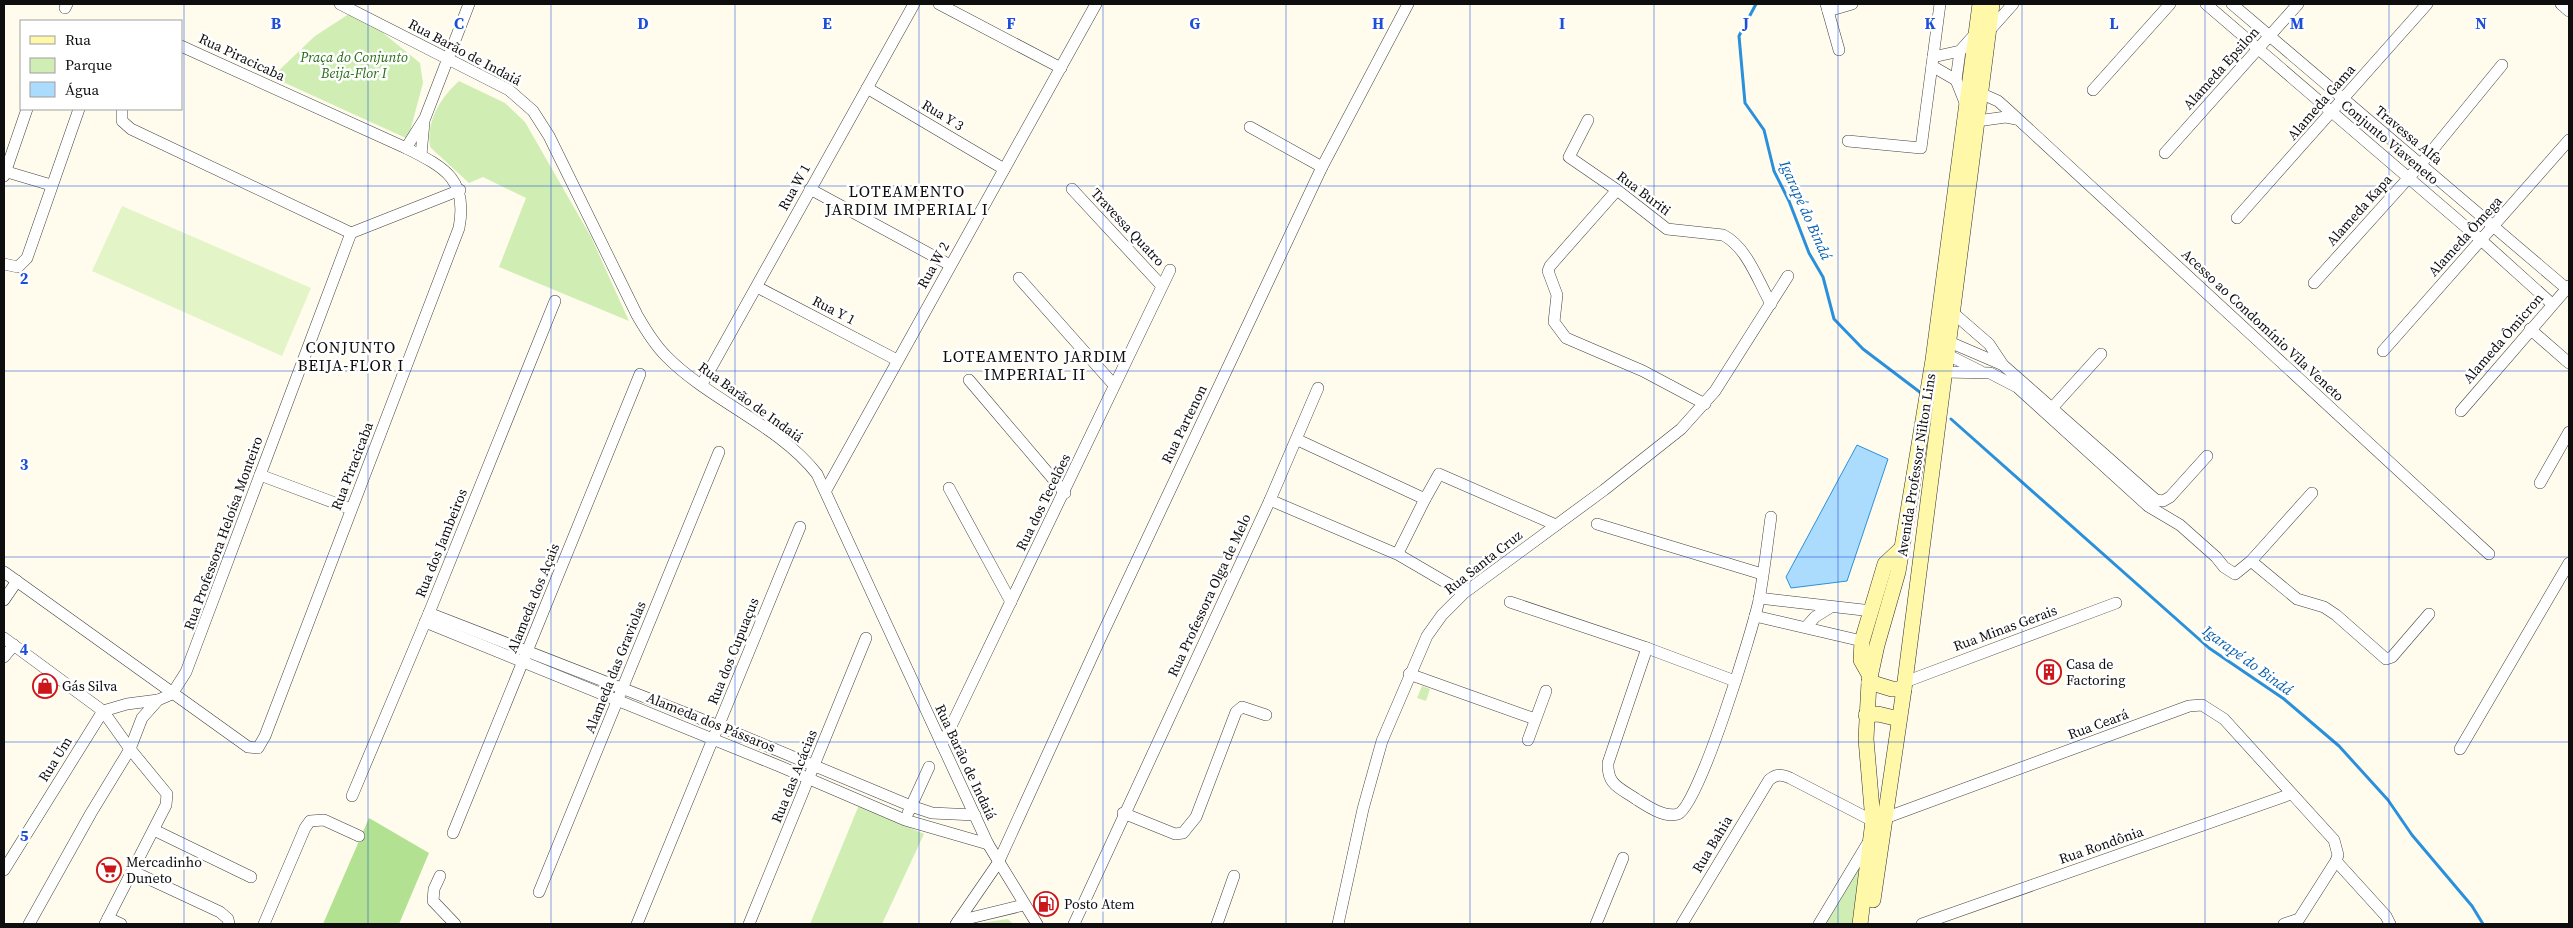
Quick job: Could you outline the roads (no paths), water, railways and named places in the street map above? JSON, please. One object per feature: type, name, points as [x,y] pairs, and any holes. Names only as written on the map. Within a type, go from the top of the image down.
[{"type":"main road","name":"Avenida Professor Nilton Lins","points":[[1934,392],[1944,372],[1977,121],[1982,33],[1980,4]]},
{"type":"main road","name":"Avenida Professor Nilton Lins","points":[[1870,924],[1879,819],[1904,685],[1931,415],[1966,105],[1982,33],[1992,4]]},
{"type":"main road","name":"Avenida Professor Nilton Lins","points":[[1860,924],[1871,837],[1879,819],[1866,715],[1870,679],[1902,548],[1931,415]]},
{"type":"main road","points":[[1902,548],[1885,564],[1862,640],[1861,660],[1870,679],[1892,690],[1904,685]]},
{"type":"main road","points":[[1866,715],[1878,714],[1899,718]]},
{"type":"street","name":"Rua Barão de Indaiá","points":[[340,4],[496,83],[523,100],[548,136],[640,321],[665,356],[808,462],[826,490],[988,844],[1037,924]]},
{"type":"street","points":[[406,148],[425,118],[469,4]]},
{"type":"street","name":"Rua W 1","points":[[702,384],[914,4]]},
{"type":"street","points":[[938,4],[1061,68]]},
{"type":"street","name":"Rua W 2","points":[[826,490],[1096,4]]},
{"type":"street","name":"Rua Partenon","points":[[957,923],[998,863],[1100,637],[1322,167],[1408,4]]},
{"type":"street","points":[[1839,50],[1827,7],[1852,4]]},
{"type":"street","points":[[1848,141],[1921,148],[1940,4]]},
{"type":"street","points":[[1933,62],[1960,51],[2014,4]]},
{"type":"street","points":[[2093,90],[2170,4]]},
{"type":"street","name":"Conjunto Viaveneto","points":[[2206,4],[2481,240],[2552,304]]},
{"type":"street","name":"Travessa Alfa","points":[[2232,4],[2568,288]]},
{"type":"street","name":"Alameda Epsilon","points":[[2165,153],[2298,4]]},
{"type":"street","name":"Alameda Gama","points":[[2237,218],[2427,4]]},
{"type":"street","points":[[2561,4],[2569,12]]},
{"type":"street","name":"Rua Piracicaba","points":[[4,572],[172,694],[248,747],[255,749],[260,745],[459,228],[462,210],[460,190],[439,166],[406,148],[182,46]]},
{"type":"street","points":[[1960,51],[1956,80],[1966,105]]},
{"type":"street","points":[[1933,62],[1956,80]]},
{"type":"street","name":"Alameda Kapa","points":[[2314,283],[2421,164],[2502,64]]},
{"type":"street","name":"Rua Y 3","points":[[867,88],[1004,168]]},
{"type":"street","name":"Acesso ao Condomínio Vila Veneto","points":[[1980,93],[1998,101],[2489,554]]},
{"type":"street","points":[[26,110],[4,173],[52,185]]},
{"type":"street","points":[[4,264],[18,267],[27,258],[80,110]]},
{"type":"street","points":[[122,110],[122,121],[132,129],[351,233],[460,190]]},
{"type":"street","points":[[420,155],[425,118]]},
{"type":"street","points":[[1977,121],[2006,118],[2016,119]]},
{"type":"street","name":"Rua Buriti","points":[[1588,120],[1569,157],[1617,190],[1667,229],[1723,235],[1730,238],[1743,252],[1770,304]]},
{"type":"street","points":[[1250,127],[1322,167]]},
{"type":"street","name":"Alameda Ômega","points":[[2383,351],[2569,140]]},
{"type":"street","points":[[810,189],[950,265]]},
{"type":"street","name":"Travessa Quatro","points":[[1072,189],[1161,285]]},
{"type":"street","points":[[1617,190],[1550,266],[1548,271],[1557,295],[1554,322],[1566,338],[1643,372],[1705,404]]},
{"type":"street","name":"Rua Professora Heloísa Monteiro","points":[[172,694],[192,658],[351,233]]},
{"type":"street","name":"Rua dos Tecelões","points":[[942,746],[1065,493],[1161,285],[1170,270]]},
{"type":"street","name":"Rua Santa Cruz","points":[[1338,924],[1363,809],[1382,740],[1427,636],[1442,615],[1464,593],[1655,451],[1681,429],[1705,404],[1788,276]]},
{"type":"street","points":[[1019,278],[1114,385]]},
{"type":"street","name":"Rua Y 1","points":[[757,287],[897,360]]},
{"type":"street","name":"Alameda Ômicron","points":[[2460,411],[2530,329],[2568,288]]},
{"type":"street","name":"Rua dos Jambeiros","points":[[352,796],[427,618],[555,301]]},
{"type":"street","points":[[1951,311],[1989,344],[2003,365],[2053,407],[2156,500],[2163,501],[2170,497],[2207,456]]},
{"type":"street","points":[[2530,329],[2569,363]]},
{"type":"street","points":[[1947,348],[2003,365]]},
{"type":"street","points":[[1947,348],[1982,372],[2003,379],[2031,398],[2148,506],[2180,525],[2216,557],[2224,567],[2235,574],[2251,561],[2312,493]]},
{"type":"street","points":[[2053,407],[2101,354]]},
{"type":"street","points":[[1944,372],[1982,372]]},
{"type":"street","name":"Alameda dos Açais","points":[[453,833],[524,663],[640,374]]},
{"type":"street","points":[[969,380],[1065,493]]},
{"type":"street","name":"Rua Professora Olga de Melo","points":[[1074,924],[1123,814],[1270,500],[1318,388]]},
{"type":"street","points":[[2540,483],[2569,432]]},
{"type":"street","points":[[1300,440],[1425,500]]},
{"type":"street","name":"Alameda das Graviolas","points":[[539,892],[719,452]]},
{"type":"street","points":[[1400,549],[1439,474],[1556,525]]},
{"type":"street","points":[[260,475],[352,509]]},
{"type":"street","points":[[949,488],[1011,602]]},
{"type":"street","points":[[1270,500],[1399,555],[1464,593]]},
{"type":"street","points":[[1647,648],[1608,764],[1608,772],[1613,784],[1657,810],[1670,815],[1679,813],[1687,807],[1698,787],[1735,681],[1759,598],[1771,517]]},
{"type":"street","points":[[1597,524],[1762,574]]},
{"type":"street","name":"Rua dos Cupuaçus","points":[[637,924],[800,526]]},
{"type":"street","points":[[2251,561],[2297,599],[2324,607],[2336,615],[2386,659],[2392,657],[2429,614]]},
{"type":"street","points":[[2460,749],[2569,563]]},
{"type":"street","points":[[4,600],[16,581]]},
{"type":"street","points":[[1759,598],[1872,611]]},
{"type":"street","points":[[1510,602],[1647,648],[1735,681]]},
{"type":"street","name":"Rua Minas Gerais","points":[[1904,685],[2116,603]]},
{"type":"street","points":[[1807,626],[1815,617],[1831,607]]},
{"type":"street","points":[[1755,616],[1807,626],[1862,640]]},
{"type":"street","name":"Alameda dos Pássaros","points":[[427,618],[528,652],[623,688],[911,806],[932,813],[975,816]]},
{"type":"street","name":"Alameda dos Pássaros","points":[[427,618],[524,663],[905,820],[988,844]]},
{"type":"street","points":[[4,638],[103,711],[130,749],[167,794],[166,806],[107,921],[121,924]]},
{"type":"street","name":"Rua das Acácias","points":[[749,924],[866,638]]},
{"type":"street","points":[[4,657],[14,644]]},
{"type":"street","points":[[1409,674],[1535,719]]},
{"type":"street","points":[[1528,740],[1546,691]]},
{"type":"street","points":[[103,711],[127,704],[158,700],[172,694]]},
{"type":"street","points":[[29,924],[91,813],[130,749],[142,718],[158,700]]},
{"type":"street","name":"Rua Ceará","points":[[1879,819],[2189,706],[2202,705],[2224,719],[2291,794]]},
{"type":"street","points":[[1123,814],[1175,834],[1182,833],[1196,817],[1239,709],[1245,708],[1266,715]]},
{"type":"street","name":"Rua Um","points":[[4,870],[103,711]]},
{"type":"street","points":[[905,820],[929,767]]},
{"type":"street","name":"Rua Bahia","points":[[1682,924],[1768,780],[1782,774],[1879,819]]},
{"type":"street","points":[[2284,924],[2297,922],[2338,855],[2334,840],[2291,794]]},
{"type":"street","name":"Rua Rondônia","points":[[1922,924],[2291,794]]},
{"type":"street","points":[[264,924],[305,828],[310,821],[324,820],[359,836]]},
{"type":"street","points":[[154,830],[251,877]]},
{"type":"street","points":[[1819,924],[1871,837]]},
{"type":"street","points":[[1596,924],[1623,858]]},
{"type":"street","points":[[2336,861],[2386,916],[2390,924]]},
{"type":"street","points":[[132,871],[220,912],[228,919],[229,924]]},
{"type":"street","points":[[440,876],[434,889],[433,901],[455,924]]},
{"type":"street","points":[[1217,924],[1234,876]]},
{"type":"street","points":[[957,923],[1024,904]]},
{"type":"water","points":[[1857,445],[1888,459],[1847,581],[1791,588],[1786,577]]},
{"type":"waterway","name":"Igarapé do Bindá","points":[[1756,4],[1739,36],[1745,103],[1764,130],[1774,171],[1789,201],[1809,253],[1823,277],[1834,319],[1863,349],[1921,393]]},
{"type":"waterway","name":"Igarapé do Bindá","points":[[1951,419],[2209,648],[2284,699],[2339,746],[2388,800],[2412,835],[2472,906],[2483,924]]},
{"type":"place","name":"Casa de Factoring","points":[[2049,672]]},
{"type":"place","name":"Gás Silva","points":[[45,686]]},
{"type":"place","name":"Mercadinho Duneto","points":[[109,870]]},
{"type":"place","name":"Posto Atem","points":[[1046,904]]},
{"type":"district","name":"LOTEAMENTO JARDIM IMPERIAL I","points":[[907,200]]},
{"type":"district","name":"CONJUNTO BEIJA-FLOR I","points":[[351,356]]},
{"type":"district","name":"LOTEAMENTO JARDIM IMPERIAL II","points":[[1035,365]]},
{"type":"park label","name":"Praça do Conjunto Beija-Flor I","points":[[354,66]]}]
